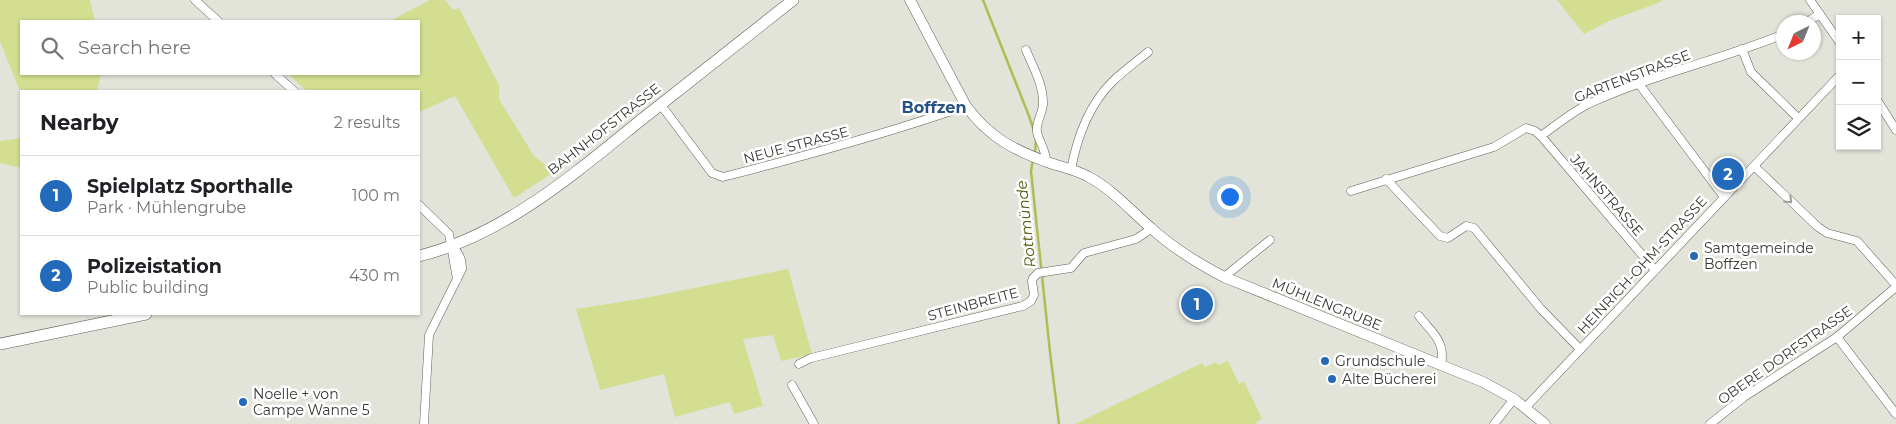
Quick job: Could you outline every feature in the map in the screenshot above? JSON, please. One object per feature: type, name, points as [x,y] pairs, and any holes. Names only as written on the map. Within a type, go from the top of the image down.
[{"type":"main road","name":"BAHNHOFSTRASSE","points":[[420,256],[452,246],[479,234],[517,213],[579,170],[793,0]]},
{"type":"main road","points":[[0,344],[141,315]]},
{"type":"street","points":[[195,0],[217,20]]},
{"type":"street","name":"MÜHLENGRUBE","points":[[910,0],[966,106],[991,134],[1028,155],[1089,177],[1110,191],[1151,229],[1187,257],[1224,277],[1483,382],[1514,399],[1545,424]]},
{"type":"street","points":[[1810,0],[1836,37]]},
{"type":"street","name":"GARTENSTRASSE","points":[[1541,136],[1567,116],[1588,105],[1639,84],[1776,37]]},
{"type":"street","points":[[1742,49],[1751,72],[1798,118]]},
{"type":"street","points":[[1026,50],[1040,84],[1042,94],[1042,114],[1037,125],[1037,131],[1045,150],[1042,160]]},
{"type":"street","points":[[1071,170],[1080,133],[1100,97],[1112,83],[1148,52]]},
{"type":"street","points":[[276,75],[293,90]]},
{"type":"street","name":"HEINRICH-OHM-STRASSE","points":[[1525,408],[1836,79]]},
{"type":"street","points":[[1639,84],[1724,197]]},
{"type":"street","name":"NEUE STRASSE","points":[[661,105],[712,173],[723,177],[846,145],[907,127],[966,106]]},
{"type":"street","points":[[1880,105],[1896,130]]},
{"type":"street","points":[[1351,191],[1494,147],[1526,128],[1535,131],[1541,136]]},
{"type":"street","name":"JAHNSTRASSE","points":[[1541,136],[1655,270]]},
{"type":"street","points":[[1754,166],[1818,227],[1828,233],[1857,241],[1896,286]]},
{"type":"street","points":[[1386,179],[1440,236],[1448,238],[1466,226],[1474,228],[1541,309],[1580,349]]},
{"type":"street","points":[[420,206],[449,234],[457,278],[429,335],[424,424]]},
{"type":"street","name":"STEINBREITE","points":[[800,364],[811,358],[1023,306],[1034,295],[1033,278],[1042,273],[1071,268],[1084,253],[1136,238],[1151,229]]},
{"type":"street","points":[[1224,277],[1270,240]]},
{"type":"street","name":"OBERE DORFSTRASSE","points":[[1710,424],[1744,397],[1837,337],[1896,286]]},
{"type":"street","points":[[1418,316],[1442,345],[1441,365]]},
{"type":"street","points":[[1837,337],[1896,414]]},
{"type":"street","points":[[792,385],[814,424]]},
{"type":"street","points":[[1494,424],[1514,399]]},
{"type":"green space","points":[[0,0],[90,0],[95,20],[20,20],[20,75],[101,75],[97,90],[20,91],[0,41]]},
{"type":"green space","points":[[430,0],[445,0],[453,10],[459,8],[499,85],[499,99],[534,156],[554,172],[514,198],[455,96],[420,112],[420,90],[306,90],[289,75],[420,75],[420,20],[392,20]]},
{"type":"green space","points":[[1557,0],[1663,1],[1609,21],[1584,34]]},
{"type":"green space","points":[[20,138],[20,168],[0,163],[0,141]]},
{"type":"green space","points":[[788,269],[812,354],[781,361],[773,335],[743,339],[763,406],[734,414],[730,402],[675,417],[664,374],[600,390],[576,309],[645,298]]},
{"type":"green space","points":[[1228,361],[1239,384],[1244,381],[1262,419],[1256,422],[1257,424],[1075,424],[1202,363],[1205,367],[1216,362],[1218,365]]},
{"type":"waterway","name":"Rottmünde","points":[[983,0],[1034,131]]},
{"type":"waterway","name":"Rottmünde","points":[[1035,153],[1036,139]]},
{"type":"waterway","name":"Rottmünde","points":[[1033,159],[1031,171],[1059,424]]},
{"type":"place","name":"Polizeistation","points":[[1728,174]]},
{"type":"place","name":"Samtgemeinde Boffzen","points":[[1694,256]]},
{"type":"place","name":"Spielplatz Sporthalle","points":[[1197,304]]},
{"type":"place","name":"Grundschule","points":[[1325,361]]},
{"type":"place","name":"Alte Bücherei","points":[[1332,379]]},
{"type":"place","name":"Noelle + von Campe Wanne 5","points":[[243,402]]},
{"type":"district","name":"Boffzen","points":[[934,107]]}]
